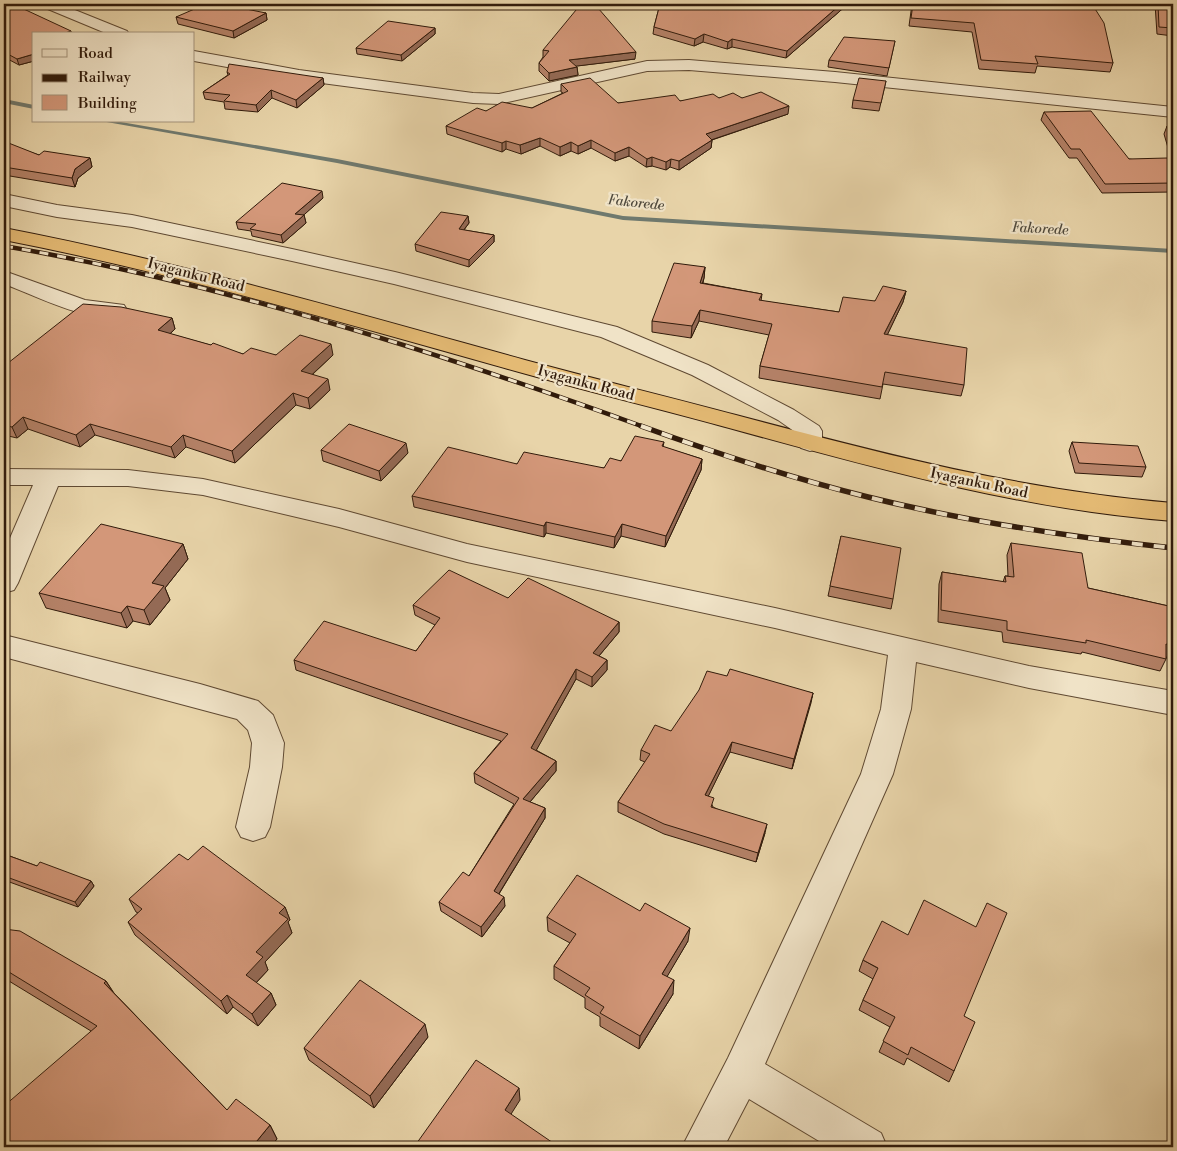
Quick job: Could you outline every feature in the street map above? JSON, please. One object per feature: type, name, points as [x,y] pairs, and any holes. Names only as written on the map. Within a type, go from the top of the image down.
[{"type":"highway","name":"Iyaganku Road","points":[[4,234],[70,246],[219,280],[491,357],[891,464],[1077,502],[1173,512]]},
{"type":"street","points":[[48,4],[117,32]]},
{"type":"street","points":[[195,56],[299,75],[473,98],[498,99],[647,66],[680,65],[825,76],[1173,112]]},
{"type":"street","points":[[4,200],[57,211],[140,223],[292,255],[395,278],[609,332],[700,370],[786,415],[810,431],[810,443]]},
{"type":"street","points":[[4,277],[39,289],[73,313],[134,312]]},
{"type":"street","points":[[4,477],[128,478],[203,487],[339,518],[467,553],[775,618],[1029,677],[1173,704]]},
{"type":"street","points":[[4,584],[49,478]]},
{"type":"street","points":[[4,646],[200,696],[247,710],[262,724],[268,743],[266,767],[253,827]]},
{"type":"street","points":[[702,1147],[742,1072],[877,774],[896,709],[903,649]]},
{"type":"street","points":[[742,1072],[867,1147]]},
{"type":"building","points":[[4,4],[13,4],[71,31],[32,32],[32,55],[17,59],[4,52]]},
{"type":"building","points":[[206,4],[221,4],[266,13],[233,31],[176,17]]},
{"type":"building","points":[[581,4],[598,8],[636,52],[569,60],[577,67],[549,73],[539,63],[549,51],[543,50]]},
{"type":"building","points":[[660,4],[841,4],[787,51],[732,39],[728,42],[704,34],[695,39],[654,27]]},
{"type":"building","points":[[913,4],[1092,4],[1104,23],[1113,63],[1035,56],[1038,64],[981,60],[974,23],[911,18]]},
{"type":"building","points":[[1158,4],[1173,4],[1173,28],[1159,27]]},
{"type":"building","points":[[388,21],[435,28],[401,55],[356,48]]},
{"type":"building","points":[[844,37],[895,41],[889,68],[829,60]]},
{"type":"building","points":[[229,64],[323,78],[296,100],[271,90],[256,105],[224,101],[230,95],[203,92],[230,74],[227,72]]},
{"type":"building","points":[[590,78],[618,103],[675,95],[680,101],[713,94],[719,98],[733,93],[742,98],[761,92],[789,106],[706,134],[712,140],[679,161],[671,159],[666,162],[652,157],[647,159],[629,147],[615,153],[591,140],[578,146],[571,142],[560,147],[540,138],[520,145],[506,141],[502,143],[446,126],[477,108],[486,111],[502,102],[532,108],[568,91],[561,84]]},
{"type":"building","points":[[859,78],[886,81],[881,103],[853,100]]},
{"type":"building","points":[[1091,111],[1129,159],[1167,158],[1173,165],[1173,183],[1105,184],[1080,149],[1071,149],[1044,112]]},
{"type":"building","points":[[1167,126],[1173,126],[1173,146]]},
{"type":"building","points":[[6,142],[39,155],[44,151],[90,158],[75,169],[72,178],[4,167],[4,143]]},
{"type":"building","points":[[282,183],[322,191],[295,214],[304,215],[281,235],[250,229],[256,224],[236,222]]},
{"type":"building","points":[[441,212],[468,216],[459,229],[494,235],[469,260],[415,244]]},
{"type":"building","points":[[674,263],[705,267],[700,283],[762,294],[759,300],[839,312],[843,297],[875,301],[883,286],[906,291],[884,334],[967,348],[964,385],[885,372],[882,387],[760,366],[772,324],[700,310],[692,326],[652,321]]},
{"type":"building","points":[[83,304],[121,307],[172,318],[158,330],[211,345],[213,343],[243,354],[251,348],[276,355],[300,335],[331,344],[301,371],[328,379],[308,398],[293,393],[232,451],[183,435],[171,447],[90,424],[76,435],[23,417],[12,427],[4,425],[4,364],[8,363]]},
{"type":"building","points":[[349,424],[406,443],[379,471],[321,450]]},
{"type":"building","points":[[635,436],[664,442],[662,446],[702,459],[666,536],[622,524],[615,537],[546,522],[544,526],[412,496],[448,447],[517,464],[524,452],[604,468],[610,458],[621,461]]},
{"type":"building","points":[[1072,442],[1138,446],[1146,467],[1079,463]]},
{"type":"building","points":[[101,524],[183,544],[152,583],[164,586],[144,610],[127,606],[121,613],[39,593]]},
{"type":"building","points":[[841,536],[901,548],[893,599],[830,586]]},
{"type":"building","points":[[1011,543],[1082,553],[1088,588],[1173,607],[1173,646],[1166,644],[1166,659],[1086,640],[1086,643],[1007,630],[1007,621],[941,610],[942,572],[1006,582],[1005,576],[1014,577]]},
{"type":"building","points":[[449,570],[508,598],[528,578],[619,622],[593,653],[607,660],[592,677],[576,669],[531,748],[556,761],[523,799],[545,808],[494,891],[504,897],[481,927],[439,902],[463,872],[469,876],[519,798],[474,773],[508,734],[294,660],[324,621],[416,651],[440,618],[413,605]]},
{"type":"building","points":[[730,669],[813,693],[794,759],[732,742],[705,795],[714,798],[711,807],[767,824],[758,853],[664,824],[618,802],[650,754],[641,750],[655,725],[671,731],[699,690],[707,671],[727,676]]},
{"type":"building","points":[[203,846],[285,907],[279,913],[288,919],[256,952],[263,957],[246,975],[271,993],[252,1014],[227,995],[221,1001],[128,922],[142,909],[129,899],[179,854],[188,860]]},
{"type":"building","points":[[4,854],[37,866],[40,862],[91,881],[75,902],[4,876]]},
{"type":"building","points":[[577,875],[640,911],[645,903],[690,928],[662,974],[674,980],[640,1036],[600,1013],[604,1007],[585,995],[590,988],[554,966],[576,934],[547,917]]},
{"type":"building","points":[[924,900],[976,927],[987,903],[1007,913],[964,1016],[975,1022],[954,1071],[911,1047],[908,1055],[883,1041],[895,1017],[863,1000],[878,968],[863,960],[882,921],[908,935]]},
{"type":"building","points":[[4,929],[20,931],[106,981],[104,983],[227,1110],[236,1099],[270,1125],[252,1147],[4,1147],[4,1106],[97,1026],[4,969]]},
{"type":"building","points":[[360,980],[425,1024],[370,1096],[304,1048]]},
{"type":"building","points":[[476,1060],[519,1088],[505,1110],[559,1147],[414,1147]]},
{"type":"waterway","name":"Fakorede","points":[[4,101],[32,107]]},
{"type":"waterway","name":"Fakorede","points":[[110,122],[337,161],[623,218],[1173,251]]},
{"type":"railway","points":[[4,246],[167,280],[328,322],[487,372],[644,427]]},
{"type":"railway","points":[[641,426],[782,473],[839,490],[906,506],[1019,528],[1173,548]]}]
